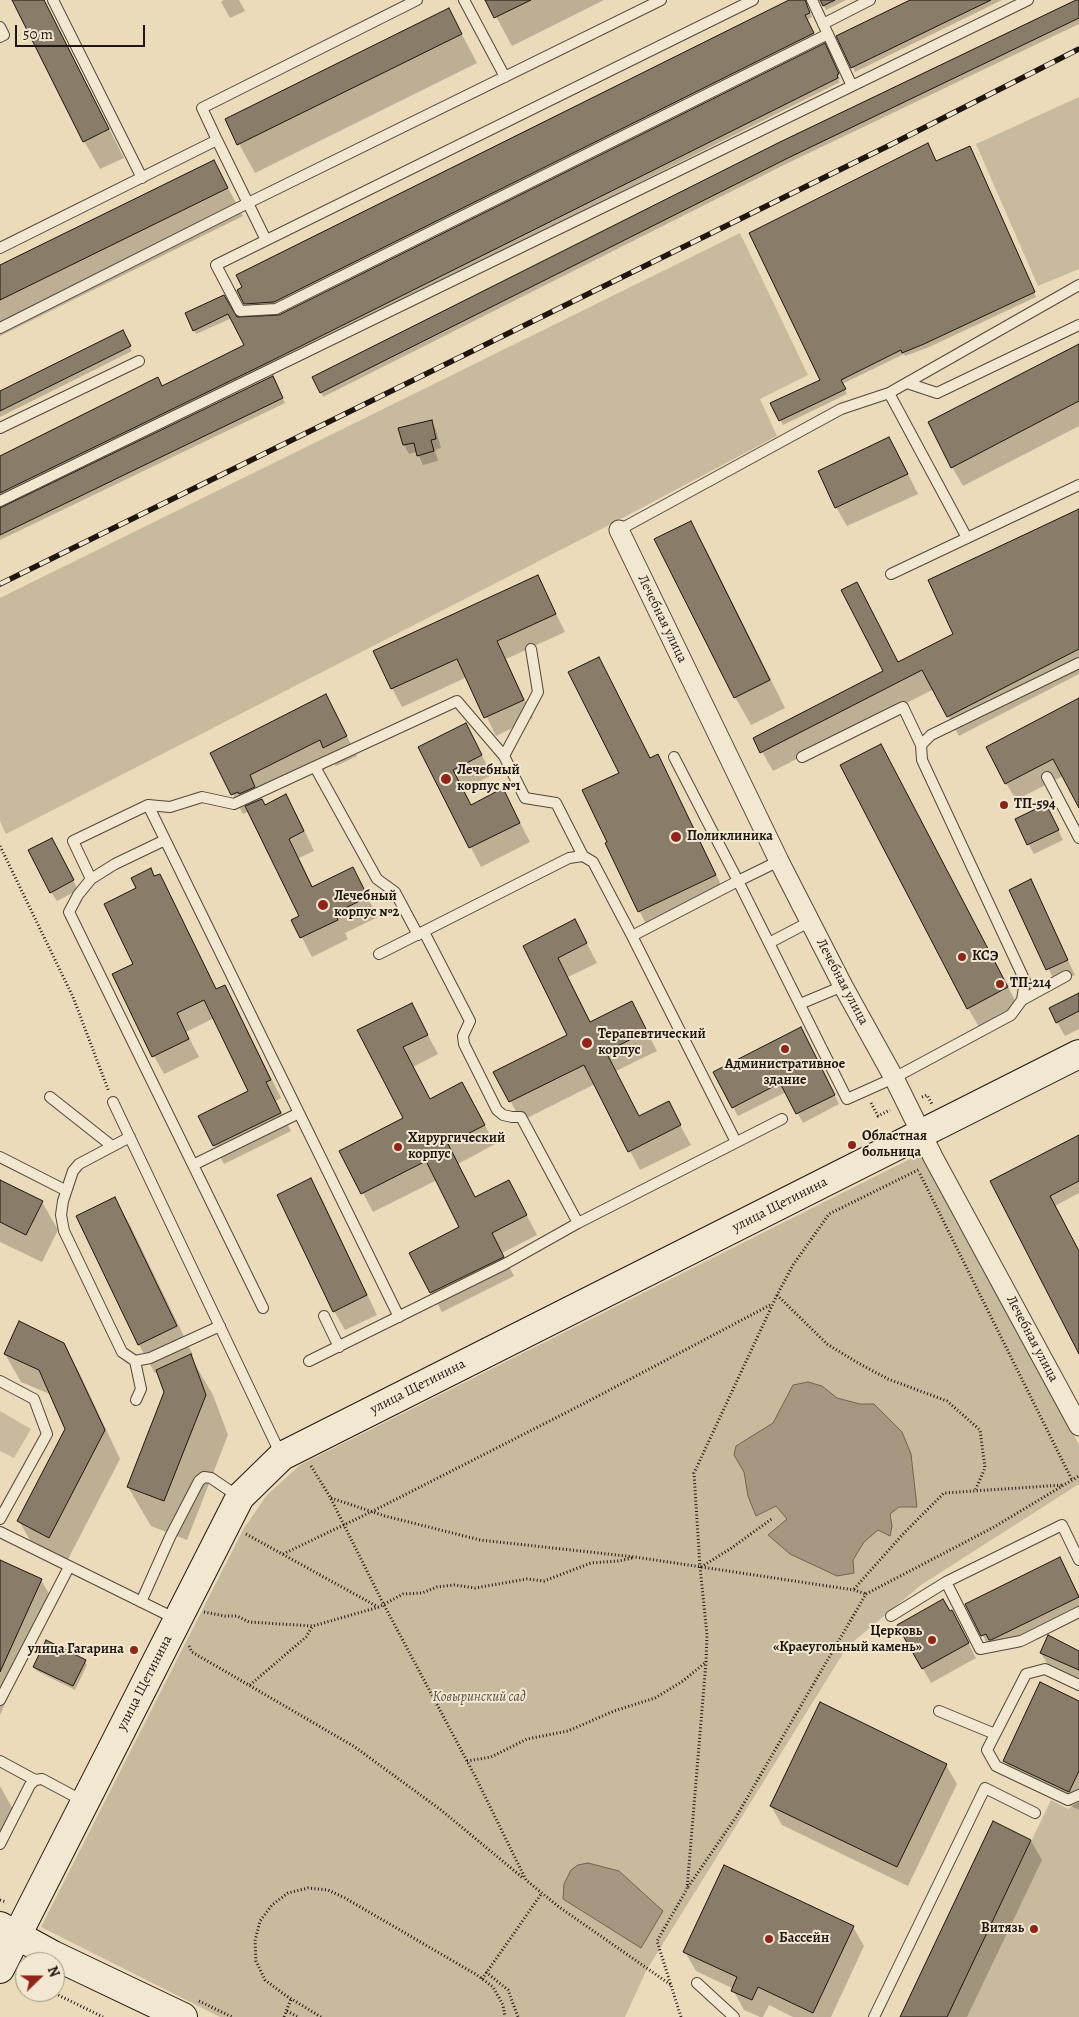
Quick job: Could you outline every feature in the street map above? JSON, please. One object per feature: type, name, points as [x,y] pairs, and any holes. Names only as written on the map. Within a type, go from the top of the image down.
[{"type":"street","name":"Лечебная улица","points":[[619,530],[779,861],[843,986],[907,1103],[932,1139],[1079,1426]]},
{"type":"street","name":"улица Щетинина","points":[[0,1969],[8,1921],[86,1803],[240,1497],[290,1451],[932,1139],[1079,1054]]},
{"type":"street","points":[[8,1921],[53,1955],[155,2011],[183,2017]]},
{"type":"lane","points":[[53,0],[142,178]]},
{"type":"lane","points":[[266,240],[202,108],[417,0]]},
{"type":"lane","points":[[464,0],[505,77]]},
{"type":"lane","points":[[0,328],[248,203],[660,0]]},
{"type":"lane","points":[[753,0],[216,264],[240,311],[276,309],[828,34]]},
{"type":"lane","points":[[812,0],[852,86]]},
{"type":"lane","points":[[823,24],[870,0]]},
{"type":"lane","points":[[0,501],[1028,0]]},
{"type":"lane","points":[[0,27],[4,35],[0,36]]},
{"type":"lane","points":[[0,248],[217,140]]},
{"type":"lane","points":[[619,530],[841,409],[889,393],[1079,285]]},
{"type":"lane","points":[[907,383],[937,393],[1079,325]]},
{"type":"lane","points":[[0,428],[139,361]]},
{"type":"lane","points":[[889,393],[966,538]]},
{"type":"lane","points":[[891,574],[1079,484]]},
{"type":"lane","points":[[504,756],[538,692],[531,649]]},
{"type":"lane","points":[[921,745],[931,735],[1079,663]]},
{"type":"lane","points":[[91,878],[74,841],[148,805],[170,807],[202,798],[234,804],[457,702],[504,756],[525,798],[556,803],[582,856],[593,862],[736,1142]]},
{"type":"lane","points":[[802,757],[904,708],[921,745],[922,760],[1024,982],[1022,1000]]},
{"type":"lane","points":[[674,757],[847,1099],[894,1078],[1011,1014],[1022,1000],[1066,976]]},
{"type":"lane","points":[[315,767],[377,879],[395,892],[470,1021],[463,1036],[464,1044],[497,1110],[503,1115],[521,1117],[578,1223]]},
{"type":"lane","points":[[1047,777],[1079,838]]},
{"type":"lane","points":[[148,805],[399,1317]]},
{"type":"lane","points":[[165,840],[91,878],[78,895],[69,912],[263,1308]]},
{"type":"lane","points":[[379,954],[569,858],[582,856]]},
{"type":"lane","points":[[632,936],[779,861]]},
{"type":"lane","points":[[769,943],[811,921]]},
{"type":"lane","points":[[800,1004],[843,986]]},
{"type":"lane","points":[[50,1098],[112,1146]]},
{"type":"lane","points":[[113,1102],[220,1326],[290,1451]]},
{"type":"lane","points":[[193,1165],[299,1113]]},
{"type":"lane","points":[[309,1361],[505,1264],[578,1223],[782,1119]]},
{"type":"lane","points":[[130,1137],[79,1164],[73,1171],[65,1190],[62,1215],[64,1231],[122,1352],[136,1361],[150,1358],[220,1326]]},
{"type":"lane","points":[[0,1158],[65,1190]]},
{"type":"lane","points":[[324,1316],[338,1346]]},
{"type":"lane","points":[[136,1361],[141,1389],[136,1400]]},
{"type":"lane","points":[[0,1381],[34,1399],[47,1434],[0,1519]]},
{"type":"lane","points":[[140,1602],[170,1537],[200,1481],[204,1477],[211,1478],[240,1497]]},
{"type":"lane","points":[[891,1616],[946,1582],[1062,1525],[1079,1560]]},
{"type":"lane","points":[[0,1534],[140,1602],[180,1614]]},
{"type":"lane","points":[[0,1700],[69,1567]]},
{"type":"lane","points":[[946,1582],[980,1649],[1021,1641],[1079,1612]]},
{"type":"lane","points":[[1079,1685],[1045,1669],[1026,1674],[987,1750],[996,1766],[1068,1800],[1079,1795]]},
{"type":"lane","points":[[939,1711],[996,1734]]},
{"type":"lane","points":[[0,1761],[35,1780],[42,1779],[86,1803]]},
{"type":"lane","points":[[0,1844],[30,1785],[35,1780]]},
{"type":"lane","points":[[874,2017],[985,1788],[1035,1813]]},
{"type":"lane","points":[[697,1983],[734,2017]]},
{"type":"path","points":[[0,846],[73,997],[113,1102]]},
{"type":"path","points":[[687,1889],[707,1635],[700,1567],[694,1473],[777,1295],[793,1265],[829,1214],[919,1172],[932,1139],[927,1095],[878,1116],[864,1091]]},
{"type":"path","points":[[919,1172],[1072,1480]]},
{"type":"path","points":[[777,1295],[827,1344],[888,1379],[947,1401],[980,1430],[985,1468],[974,1491]]},
{"type":"path","points":[[283,1554],[373,1512],[773,1304]]},
{"type":"path","points":[[290,1451],[330,1497],[382,1604],[467,1761],[526,1880]]},
{"type":"path","points":[[682,2017],[657,1941],[687,1889],[736,1817],[866,1594],[994,1528],[1079,1476]]},
{"type":"path","points":[[854,1590],[904,1533],[944,1493],[1064,1486]]},
{"type":"path","points":[[330,1497],[373,1512],[480,1540],[634,1557],[854,1590],[866,1594]]},
{"type":"path","points":[[700,1567],[730,1549],[774,1518]]},
{"type":"path","points":[[227,1524],[379,1607]]},
{"type":"path","points":[[634,1557],[619,1561],[591,1563],[544,1581],[527,1579],[475,1588],[454,1585],[422,1593],[403,1594],[379,1607],[313,1626],[249,1622],[237,1616],[180,1614],[192,1652],[355,1747],[441,1810],[542,1893],[671,1985]]},
{"type":"path","points":[[249,1685],[306,1637],[313,1626]]},
{"type":"path","points":[[467,1761],[491,1757],[528,1739],[568,1731],[614,1711],[655,1698],[684,1681],[706,1662]]},
{"type":"path","points":[[321,2017],[291,2000],[265,1980],[256,1961],[255,1941],[260,1921],[272,1905],[288,1893],[308,1888],[328,1890],[345,1898],[482,1979],[492,1987],[503,2005],[505,2017]]},
{"type":"path","points":[[482,1979],[542,1893]]},
{"type":"path","points":[[0,1900],[8,1921]]},
{"type":"path","points":[[486,1972],[508,1990],[518,2017]]},
{"type":"path","points":[[65,1998],[103,2017]]},
{"type":"path","points":[[284,2017],[291,2000]]},
{"type":"path","points":[[287,2011],[298,2017]]},
{"type":"green space","points":[[1079,97],[1079,269],[1038,286],[976,144]]},
{"type":"green space","points":[[740,233],[808,375],[760,399],[777,436],[615,522],[6,834],[0,821],[0,598]]},
{"type":"green space","name":"Ковыринский сад","points":[[926,1151],[1079,1445],[1079,1484],[921,1585],[847,1647],[646,1971],[625,2017],[220,2017],[41,1927],[244,1528],[267,1495],[300,1465]]},
{"type":"green space","points":[[0,1411],[31,1429],[14,1458],[0,1451]]},
{"type":"green space","name":"Витязь","points":[[1051,1800],[1068,1809],[1079,1802],[1079,2017],[947,2017]]},
{"type":"shaded area","points":[[808,1382],[822,1386],[837,1398],[860,1404],[874,1404],[902,1432],[911,1454],[917,1507],[899,1507],[890,1514],[892,1526],[890,1536],[878,1530],[864,1542],[853,1560],[854,1573],[837,1576],[790,1554],[768,1535],[787,1519],[776,1506],[756,1516],[748,1496],[744,1472],[734,1455],[736,1446],[773,1423],[793,1385]]},
{"type":"shaded area","points":[[588,1863],[619,1871],[663,1911],[641,1948],[563,1899],[564,1884],[571,1870],[578,1865]]},
{"type":"building","points":[[12,0],[44,0],[109,129],[83,142]]},
{"type":"building","points":[[485,0],[531,0],[494,18]]},
{"type":"building","points":[[789,0],[805,0],[810,13],[805,15],[814,33],[274,302],[244,304],[237,290],[242,287],[236,275]]},
{"type":"building","points":[[820,0],[835,0],[823,6]]},
{"type":"building","points":[[910,0],[991,0],[851,68],[836,36]]},
{"type":"building","points":[[1079,0],[1079,18],[788,158],[320,393],[312,377],[780,142]]},
{"type":"building","points":[[449,8],[462,34],[237,145],[225,119]]},
{"type":"building","points":[[825,43],[839,74],[837,75],[838,78],[267,363],[0,493],[0,456],[158,377],[162,386],[244,345],[228,314],[193,331],[185,313],[224,295],[237,317],[279,315]]},
{"type":"building","points":[[928,143],[936,161],[970,146],[1035,292],[924,344],[902,353],[901,350],[841,380],[846,389],[779,421],[770,403],[820,380],[749,233]]},
{"type":"building","points":[[214,160],[228,188],[0,300],[0,265]]},
{"type":"building","points":[[123,330],[131,346],[0,411],[0,391]]},
{"type":"building","points":[[1079,344],[1079,401],[951,468],[928,422]]},
{"type":"building","points":[[273,376],[283,398],[0,535],[0,508]]},
{"type":"building","points":[[432,420],[436,439],[431,440],[434,451],[417,456],[414,443],[403,445],[398,428]]},
{"type":"building","points":[[889,437],[908,474],[835,508],[818,471]]},
{"type":"building","points":[[1079,509],[1079,649],[947,717],[922,670],[760,753],[753,738],[883,671],[841,590],[857,582],[898,662],[953,634],[928,580]]},
{"type":"building","points":[[691,521],[770,680],[734,698],[654,539]]},
{"type":"building","points":[[538,575],[556,614],[497,641],[524,700],[484,718],[457,659],[391,689],[373,651]]},
{"type":"building","name":"Поликлиника","points":[[599,657],[650,758],[658,754],[716,875],[638,912],[582,790],[619,773],[568,672]]},
{"type":"building","points":[[326,694],[347,736],[323,748],[320,740],[250,775],[255,787],[239,794],[238,792],[231,795],[210,753]]},
{"type":"building","points":[[1079,698],[1079,808],[1053,759],[1005,784],[986,747]]},
{"type":"building","name":"Лечебный корпус №1","points":[[466,723],[482,755],[453,770],[471,805],[503,788],[520,823],[469,848],[418,747]]},
{"type":"building","points":[[881,744],[1008,987],[967,1009],[840,765]]},
{"type":"building","name":"Лечебный корпус №2","points":[[286,794],[304,831],[289,839],[312,887],[353,867],[368,897],[335,913],[338,920],[300,938],[291,920],[299,916],[245,806],[262,799],[265,805]]},
{"type":"building","points":[[1046,804],[1059,830],[1027,845],[1015,819]]},
{"type":"building","points":[[52,838],[74,880],[50,893],[28,850]]},
{"type":"building","points":[[151,868],[154,876],[160,874],[216,989],[225,985],[271,1080],[266,1082],[281,1113],[213,1146],[198,1116],[248,1091],[204,1000],[177,1013],[189,1039],[152,1057],[112,974],[133,964],[104,904],[136,888],[131,878]]},
{"type":"building","points":[[1031,879],[1068,960],[1046,970],[1009,890]]},
{"type":"building","name":"Терапевтический корпус","points":[[575,919],[587,943],[558,958],[590,1022],[632,1001],[647,1031],[606,1052],[639,1116],[669,1101],[681,1125],[628,1152],[584,1065],[509,1102],[493,1072],[567,1035],[523,946]]},
{"type":"building","points":[[1079,993],[1079,1011],[1056,1023],[1049,1008]]},
{"type":"building","name":"Хирургический корпус","points":[[412,1003],[428,1035],[403,1047],[430,1099],[462,1082],[485,1125],[448,1144],[475,1197],[509,1180],[527,1215],[492,1233],[504,1257],[430,1293],[409,1253],[459,1227],[426,1161],[361,1194],[339,1151],[403,1118],[357,1030]]},
{"type":"building","name":"Административное здание","points":[[801,1027],[835,1095],[796,1114],[780,1083],[732,1108],[713,1072]]},
{"type":"building","points":[[1079,1135],[1079,1181],[1050,1196],[1079,1251],[1079,1354],[990,1181]]},
{"type":"building","points":[[311,1178],[367,1295],[333,1312],[277,1195]]},
{"type":"building","points":[[0,1180],[43,1201],[26,1235],[0,1222]]},
{"type":"building","points":[[115,1197],[177,1326],[138,1345],[76,1216]]},
{"type":"building","points":[[19,1321],[64,1343],[105,1430],[49,1538],[17,1521],[65,1429],[39,1370],[4,1354]]},
{"type":"building","points":[[191,1354],[206,1395],[164,1501],[127,1487],[164,1392],[156,1370]]},
{"type":"building","points":[[1060,1557],[1079,1597],[991,1640],[989,1640],[986,1634],[981,1636],[965,1604]]},
{"type":"building","points":[[0,1560],[42,1579],[0,1672]]},
{"type":"building","points":[[943,1599],[950,1611],[952,1610],[969,1643],[922,1669],[897,1625]]},
{"type":"building","points":[[1048,1635],[1079,1651],[1079,1670],[1040,1653]]},
{"type":"building","points":[[46,1640],[86,1660],[73,1686],[33,1667]]},
{"type":"building","points":[[1040,1682],[1079,1701],[1079,1771],[1069,1792],[1003,1761]]},
{"type":"building","points":[[820,1702],[947,1764],[897,1867],[770,1806]]},
{"type":"building","points":[[993,1821],[1031,1840],[947,2017],[900,2017]]},
{"type":"building","name":"Бассейн","points":[[724,1865],[854,1926],[813,2013],[758,1987],[752,2000],[731,1991],[737,1977],[683,1952]]},
{"type":"railway","points":[[0,584],[890,145],[1079,49]]},
{"type":"place","name":"Лечебный корпус №1","points":[[446,779]]},
{"type":"place","name":"ТП-594","points":[[1004,805]]},
{"type":"place","name":"Поликлиника","points":[[676,837]]},
{"type":"place","name":"Лечебный корпус №2","points":[[323,905]]},
{"type":"place","name":"КСЭ","points":[[962,957]]},
{"type":"place","name":"ТП-214","points":[[1000,984]]},
{"type":"place","name":"Терапевтический корпус","points":[[587,1043]]},
{"type":"place","name":"Административное здание","points":[[785,1049]]},
{"type":"place","name":"Областная больница","points":[[852,1145]]},
{"type":"place","name":"Хирургический корпус","points":[[398,1147]]},
{"type":"place","name":"Церковь «Краеугольный камень»","points":[[932,1640]]},
{"type":"place","name":"улица Гагарина","points":[[134,1650]]},
{"type":"place","name":"Витязь","points":[[1034,1929]]},
{"type":"place","name":"Бассейн","points":[[769,1939]]}]
